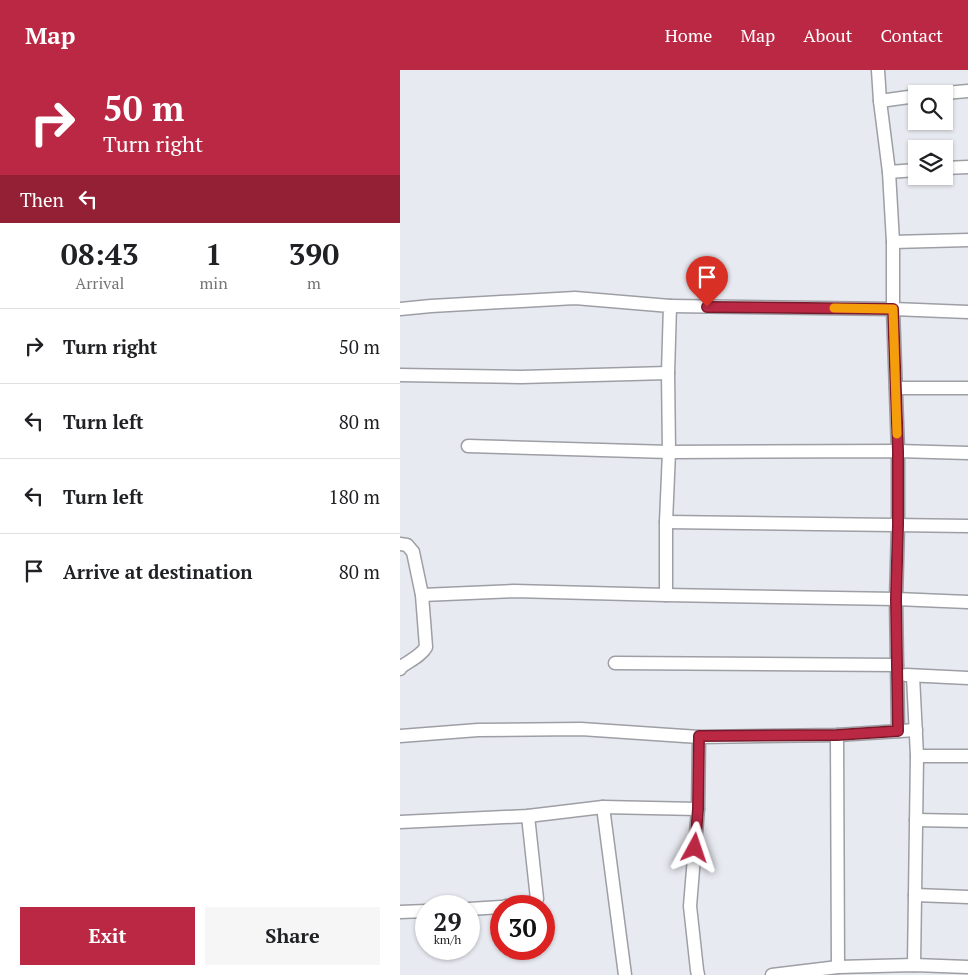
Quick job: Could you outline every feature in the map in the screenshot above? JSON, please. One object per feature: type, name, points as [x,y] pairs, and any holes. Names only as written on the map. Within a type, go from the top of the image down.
[{"type":"street","points":[[878,70],[880,101],[890,172],[893,242],[893,309],[898,451],[896,599],[898,731]]},
{"type":"street","points":[[953,92],[968,91]]},
{"type":"street","points":[[880,101],[908,97]]},
{"type":"street","points":[[953,168],[968,168]]},
{"type":"street","points":[[890,172],[908,171]]},
{"type":"street","points":[[893,242],[968,240]]},
{"type":"street","points":[[400,309],[575,298],[670,306],[968,312]]},
{"type":"street","points":[[666,595],[666,522],[670,452],[668,373],[670,306]]},
{"type":"street","points":[[400,375],[521,377],[668,373]]},
{"type":"street","points":[[896,388],[968,388]]},
{"type":"street","points":[[468,446],[670,452],[898,451],[968,453]]},
{"type":"street","points":[[666,522],[968,526]]},
{"type":"street","points":[[400,544],[407,545],[413,552],[422,595],[426,648],[422,654],[413,658],[400,669]]},
{"type":"street","points":[[422,595],[514,591],[968,602]]},
{"type":"street","points":[[615,663],[897,669],[913,676],[968,678]]},
{"type":"street","points":[[913,676],[917,756],[914,964]]},
{"type":"street","points":[[400,736],[478,730],[581,729],[699,736],[837,735],[916,730]]},
{"type":"street","points":[[837,735],[838,967]]},
{"type":"street","points":[[698,975],[690,906],[698,809],[699,736]]},
{"type":"street","points":[[917,756],[968,756]]},
{"type":"street","points":[[400,822],[528,816],[603,807],[698,809]]},
{"type":"street","points":[[603,807],[625,975]]},
{"type":"street","points":[[528,816],[537,895]]},
{"type":"street","points":[[916,820],[968,821]]},
{"type":"street","points":[[915,895],[968,897]]},
{"type":"street","points":[[400,912],[415,911]]},
{"type":"street","points":[[772,975],[838,967],[914,964],[951,971],[968,967]]},
{"type":"slow traffic","points":[[834,308],[893,309],[897,434]]},
{"type":"route","points":[[695,848],[698,809],[699,736],[837,735],[898,731],[896,599],[898,451],[893,309],[707,307]]}]
